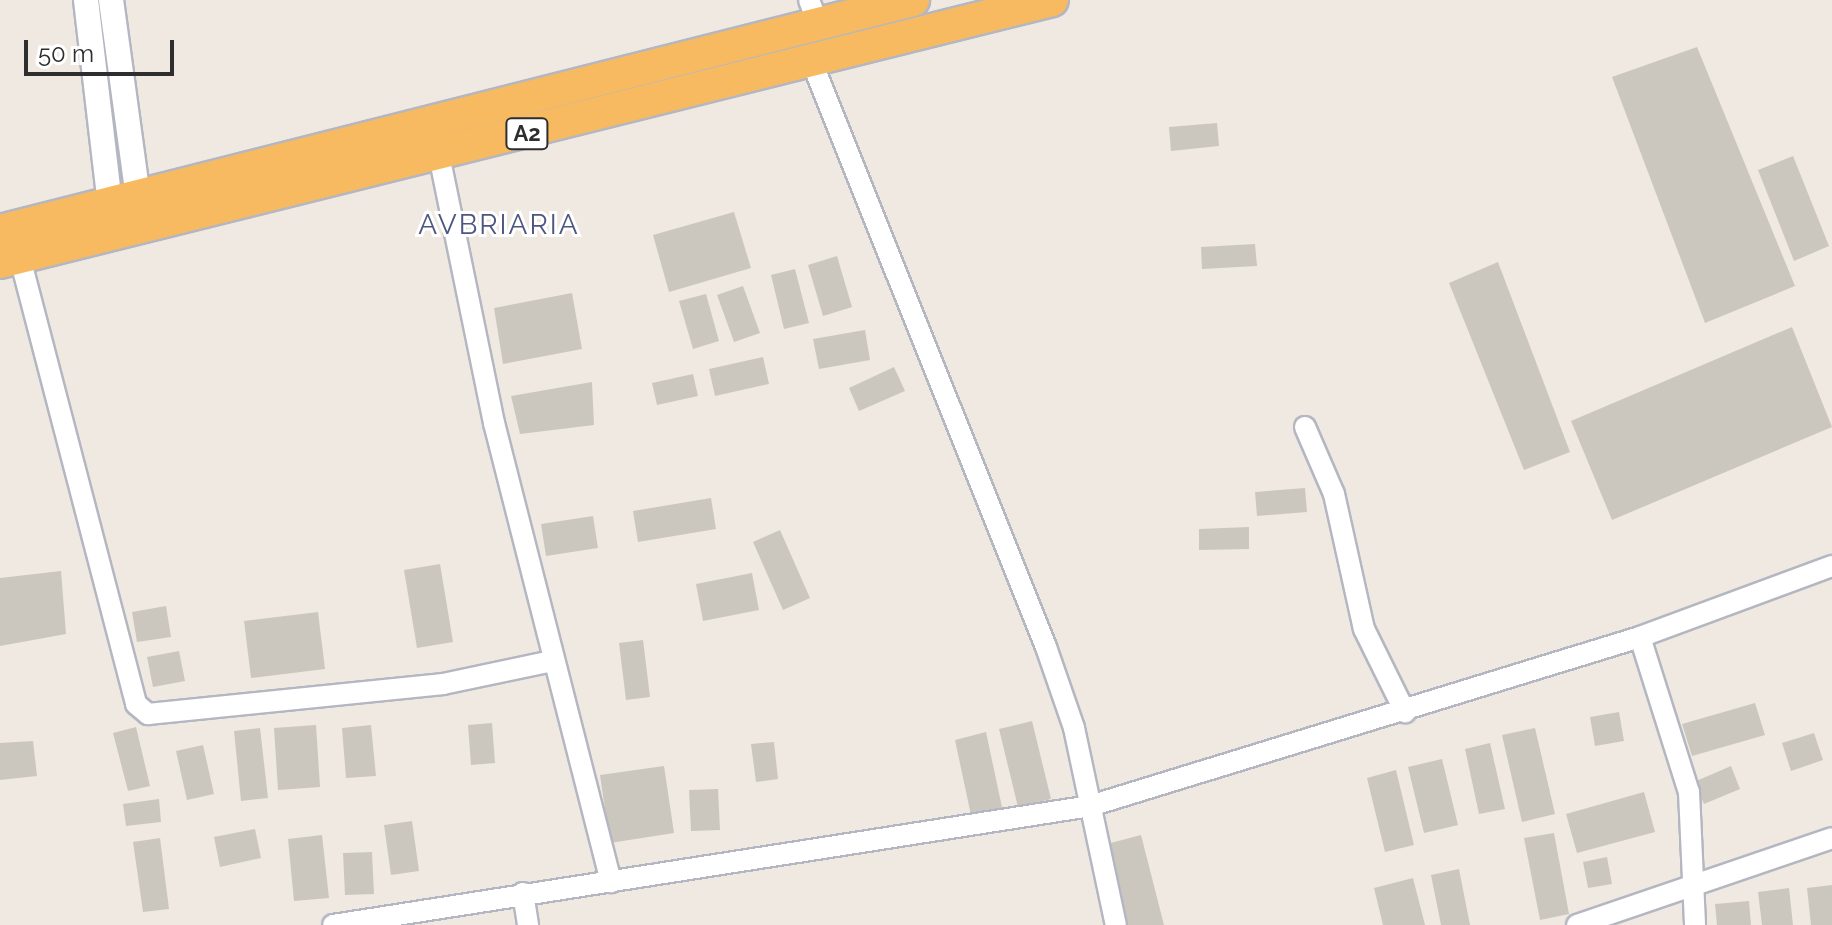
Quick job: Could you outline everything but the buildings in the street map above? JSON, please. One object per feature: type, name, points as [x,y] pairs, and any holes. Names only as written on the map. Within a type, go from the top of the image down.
[{"type":"highway","name":"A2","points":[[0,231],[124,201],[814,13],[913,0]]},
{"type":"highway","name":"A2","points":[[10,260],[129,233],[1052,0]]},
{"type":"street","points":[[86,0],[129,233]]},
{"type":"street","points":[[111,0],[124,201]]},
{"type":"street","points":[[811,60],[1046,647],[1090,806],[1116,925]]},
{"type":"street","points":[[439,155],[552,661],[611,882]]},
{"type":"street","points":[[10,260],[136,704],[148,714],[443,684],[552,661]]},
{"type":"street","points":[[1305,427],[1334,494],[1364,629],[1405,712]]},
{"type":"street","points":[[333,925],[1090,806],[1405,712],[1640,637],[1832,566]]},
{"type":"street","points":[[1640,637],[1689,792],[1695,925]]},
{"type":"street","points":[[1577,925],[1832,838]]},
{"type":"street","points":[[523,893],[528,925]]},
{"type":"district","name":"AVBRIARIA","points":[[499,225]]}]
